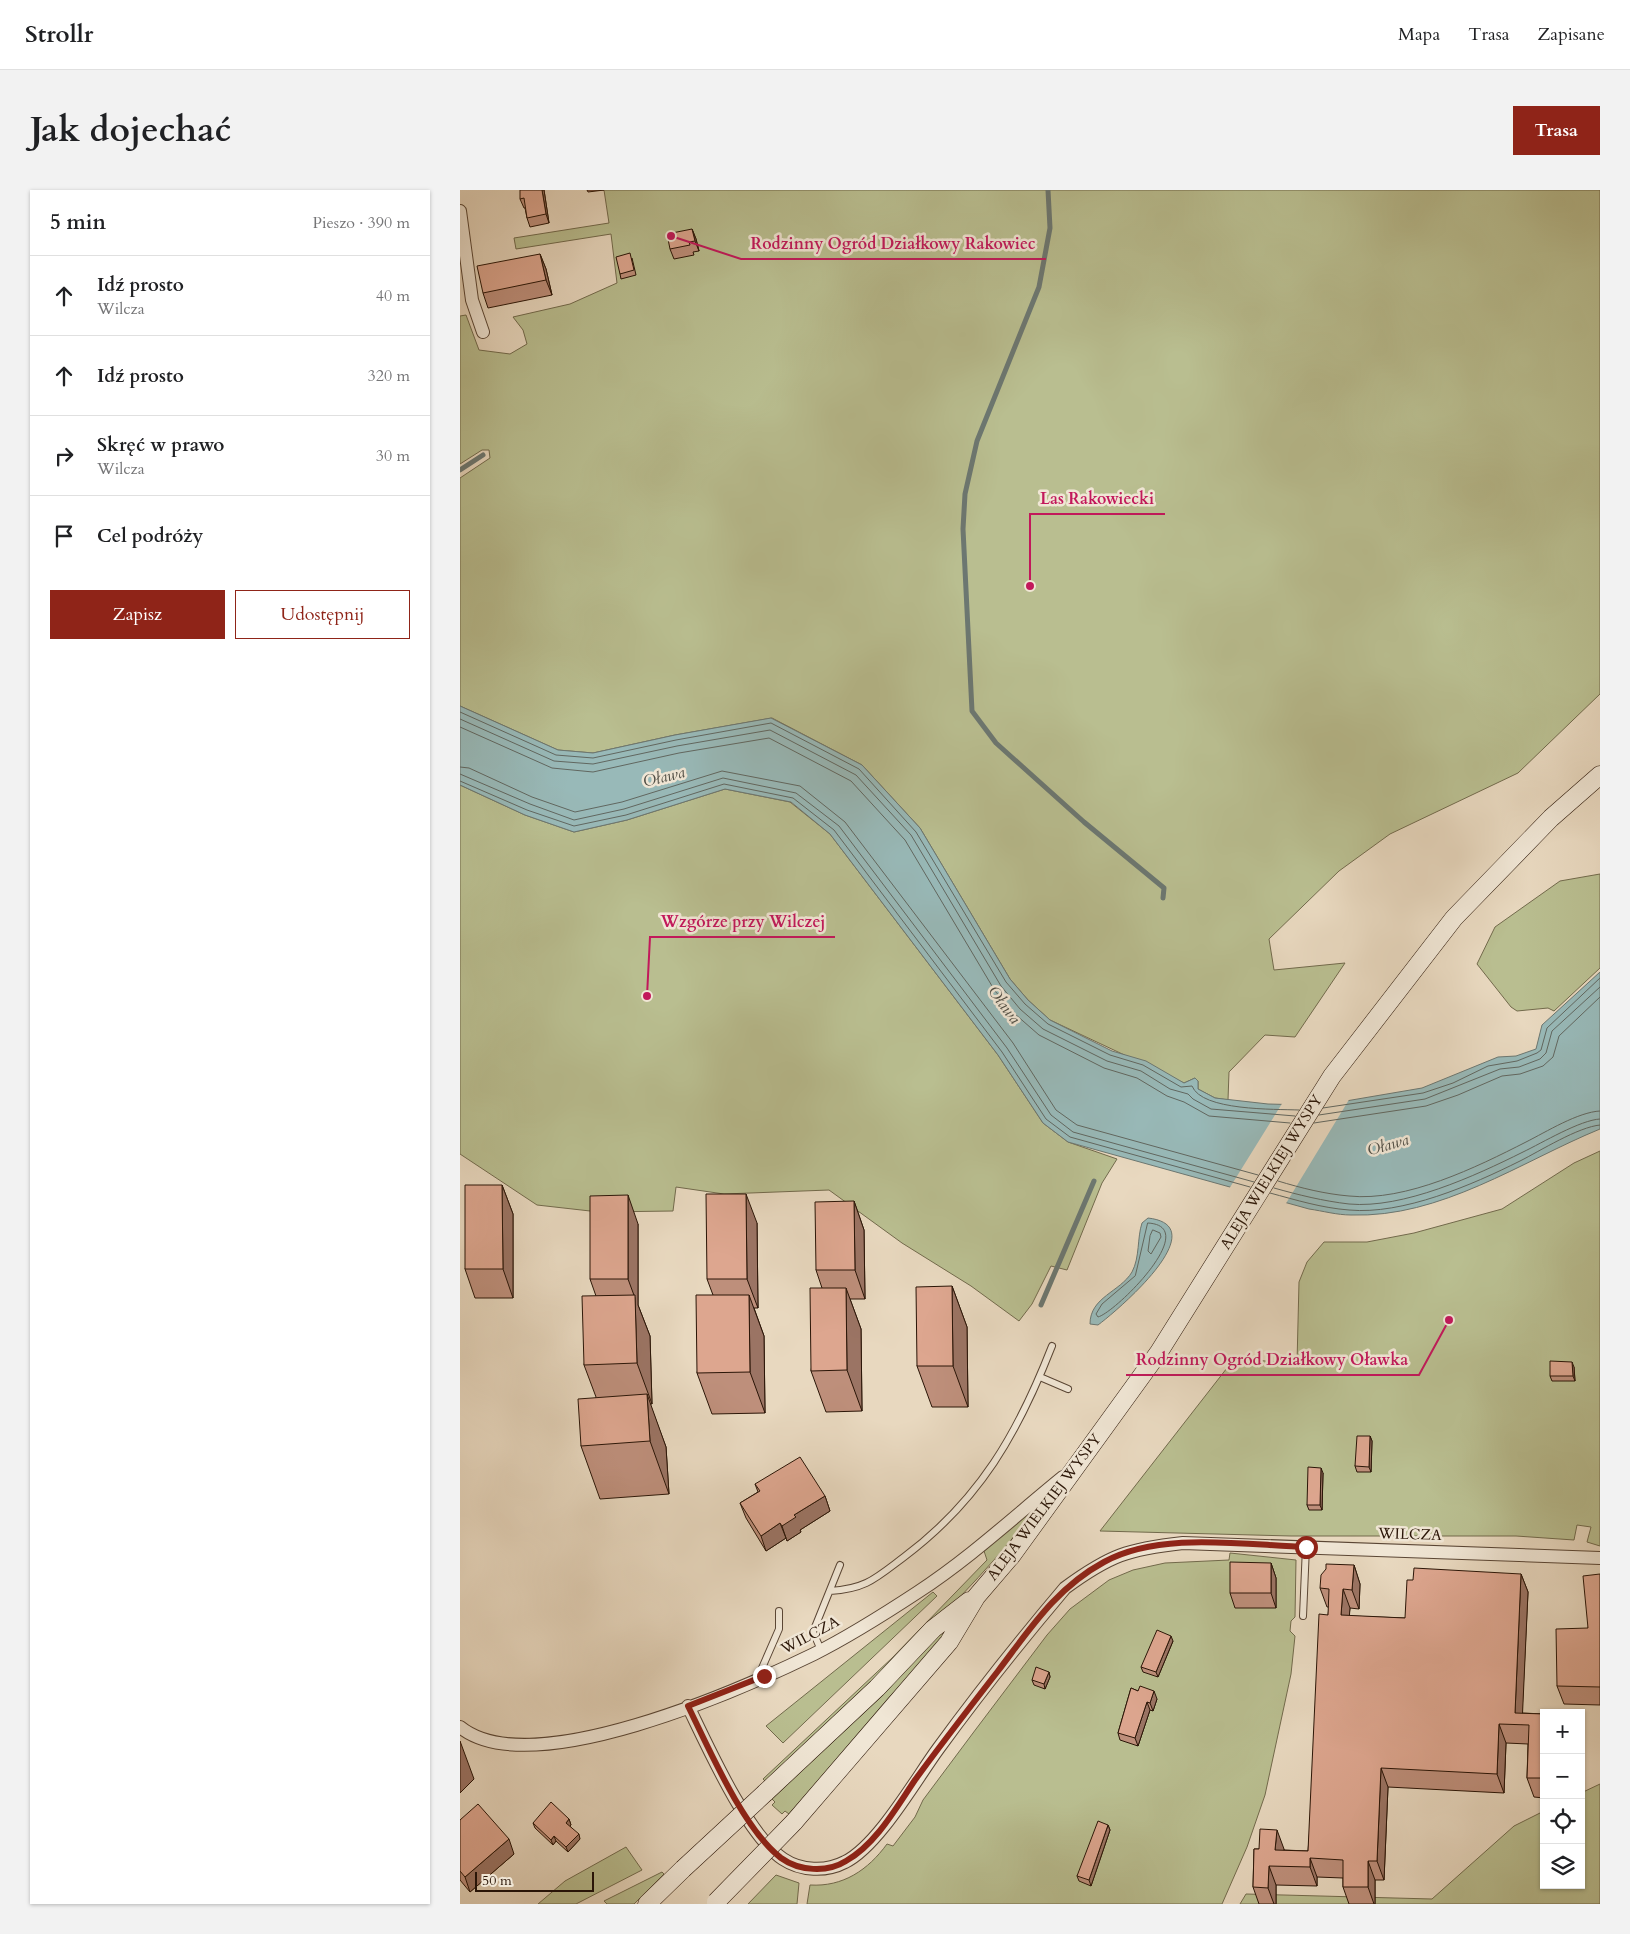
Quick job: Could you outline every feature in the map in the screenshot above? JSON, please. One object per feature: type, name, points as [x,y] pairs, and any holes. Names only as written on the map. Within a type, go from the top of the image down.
[{"type":"main road","name":"ALEJA WIELKIEJ WYSPY","points":[[715,1903],[794,1822],[950,1642],[976,1597],[1012,1555],[1159,1352],[1200,1283],[1242,1221],[1338,1069],[1454,918],[1551,818],[1600,775]]},
{"type":"main road","name":"ALEJA WIELKIEJ WYSPY","points":[[647,1904],[877,1688],[933,1629],[976,1597]]},
{"type":"street","points":[[460,212],[472,300],[482,332]]},
{"type":"street","name":"WILCZA","points":[[460,1727],[478,1738],[504,1744],[558,1743],[636,1725],[764,1676],[821,1650],[918,1592],[976,1551],[1076,1466]]},
{"type":"street","name":"WILCZA","points":[[688,1706],[752,1827],[766,1845],[795,1865],[820,1869],[846,1862],[879,1830],[939,1748],[1065,1588],[1089,1570],[1121,1554],[1140,1548],[1183,1543],[1600,1558]]},
{"type":"lane","points":[[830,1591],[854,1589],[869,1584],[933,1534],[949,1518],[974,1490],[1002,1453],[1021,1419],[1052,1346]]},
{"type":"lane","points":[[1040,1377],[1068,1389]]},
{"type":"lane","points":[[1304,1616],[1306,1547]]},
{"type":"lane","points":[[821,1650],[813,1632],[840,1565]]},
{"type":"lane","points":[[764,1676],[762,1668],[779,1629],[779,1611]]},
{"type":"green space","points":[[604,190],[1600,190],[1600,694],[1518,773],[1390,834],[1339,871],[1269,939],[1274,970],[1345,963],[1295,1037],[1265,1035],[1229,1072],[1228,1100],[1215,1098],[1198,1089],[1198,1081],[1195,1078],[1184,1083],[1050,1020],[1028,1000],[1010,979],[920,828],[862,765],[772,718],[675,735],[593,753],[558,750],[460,706],[460,478],[490,458],[489,450],[482,450],[460,464],[460,316],[466,315],[479,350],[510,354],[527,344],[523,330],[513,317],[570,304],[617,283],[611,234],[516,249],[514,238],[609,223]]},
{"type":"green space","points":[[460,785],[525,815],[574,832],[627,820],[725,789],[790,802],[830,834],[998,1055],[1043,1123],[1068,1142],[1117,1159],[1102,1183],[1067,1270],[1051,1266],[1032,1304],[1019,1321],[971,1286],[902,1243],[829,1190],[724,1194],[676,1187],[673,1211],[599,1212],[537,1205],[460,1154]]},
{"type":"green space","points":[[1600,874],[1600,968],[1554,1011],[1548,1008],[1517,1011],[1511,1007],[1477,964],[1495,927],[1560,881]]},
{"type":"green space","points":[[1600,1151],[1600,1546],[1587,1542],[1591,1527],[1577,1525],[1574,1540],[1516,1536],[1291,1536],[1100,1531],[1234,1359],[1297,1363],[1299,1282],[1307,1262],[1324,1242],[1367,1242],[1414,1233],[1502,1209],[1574,1163]]},
{"type":"green space","points":[[1041,1502],[1011,1540],[944,1613],[874,1681],[765,1781],[763,1779],[892,1658],[987,1560],[984,1551]]},
{"type":"green space","points":[[1230,1553],[1296,1560],[1295,1617],[1291,1621],[1290,1631],[1295,1636],[1291,1674],[1265,1795],[1247,1847],[1222,1904],[807,1904],[810,1885],[822,1885],[844,1880],[872,1862],[887,1844],[893,1846],[915,1817],[923,1800],[973,1733],[1047,1635],[1070,1609],[1109,1580],[1133,1570],[1165,1563],[1229,1560]]},
{"type":"green space","points":[[933,1592],[937,1596],[783,1743],[766,1726]]},
{"type":"green space","points":[[957,1618],[927,1658],[891,1695],[789,1814],[785,1811],[782,1814],[772,1805],[775,1802],[772,1799],[886,1692],[926,1646]]},
{"type":"green space","points":[[1600,1784],[1600,1904],[1240,1904],[1246,1894],[1432,1899],[1514,1826],[1540,1813],[1540,1889],[1585,1889],[1585,1791]]},
{"type":"green space","points":[[626,1847],[642,1870],[576,1904],[538,1904],[565,1881]]},
{"type":"green space","points":[[662,1872],[664,1874],[634,1904],[607,1904],[604,1901]]},
{"type":"green space","points":[[776,1875],[799,1883],[797,1904],[748,1904]]},
{"type":"water","name":"Oława","points":[[460,706],[558,750],[593,753],[675,735],[771,718],[862,765],[920,828],[1010,979],[1028,1000],[1050,1020],[1112,1051],[1146,1061],[1184,1083],[1195,1078],[1198,1081],[1198,1089],[1215,1098],[1268,1104],[1305,1105],[1340,1102],[1422,1088],[1498,1057],[1516,1056],[1536,1049],[1542,1025],[1600,972],[1600,1129],[1510,1172],[1448,1198],[1384,1214],[1351,1215],[1309,1209],[1068,1142],[1043,1123],[998,1055],[830,834],[791,802],[725,789],[627,820],[574,832],[525,815],[460,785]]},
{"type":"water","points":[[1148,1218],[1166,1224],[1172,1236],[1168,1252],[1156,1269],[1124,1304],[1098,1325],[1090,1324],[1091,1315],[1095,1307],[1106,1295],[1127,1279],[1132,1272],[1135,1266],[1142,1223]]},
{"type":"pier","points":[[1350,1098],[1285,1205],[1229,1189],[1283,1102],[1305,1103]]},
{"type":"building","points":[[520,190],[542,190],[546,214],[527,218],[524,198],[520,199]]},
{"type":"building","points":[[692,229],[695,241],[689,242],[690,245],[670,249],[667,234]]},
{"type":"building","points":[[630,253],[634,270],[620,274],[616,257]]},
{"type":"building","points":[[540,254],[546,280],[483,293],[477,266]]},
{"type":"building","points":[[465,1185],[502,1185],[503,1269],[465,1269]]},
{"type":"building","points":[[706,1194],[746,1194],[747,1279],[707,1279]]},
{"type":"building","points":[[628,1195],[628,1279],[590,1279],[590,1196]]},
{"type":"building","points":[[854,1201],[855,1270],[816,1270],[815,1202]]},
{"type":"building","points":[[952,1286],[953,1366],[917,1366],[916,1287]]},
{"type":"building","points":[[810,1288],[846,1288],[847,1370],[811,1371]]},
{"type":"building","points":[[635,1295],[637,1363],[584,1365],[582,1296]]},
{"type":"building","points":[[696,1295],[749,1295],[750,1372],[697,1373]]},
{"type":"building","points":[[1550,1361],[1572,1362],[1573,1376],[1550,1376]]},
{"type":"building","points":[[647,1394],[650,1441],[581,1446],[578,1399]]},
{"type":"building","points":[[1357,1436],[1370,1436],[1369,1467],[1355,1466]]},
{"type":"building","points":[[800,1457],[825,1496],[794,1515],[796,1517],[782,1526],[780,1523],[761,1536],[740,1503],[760,1491],[755,1484]]},
{"type":"building","points":[[1308,1467],[1321,1468],[1320,1505],[1307,1505]]},
{"type":"building","points":[[1230,1562],[1271,1563],[1271,1593],[1230,1593]]},
{"type":"building","points":[[1326,1564],[1354,1565],[1352,1590],[1343,1589],[1341,1615],[1405,1618],[1407,1580],[1413,1580],[1414,1568],[1521,1574],[1515,1713],[1540,1714],[1540,1778],[1527,1778],[1529,1725],[1499,1724],[1497,1774],[1381,1768],[1377,1861],[1368,1861],[1368,1887],[1343,1887],[1343,1860],[1310,1858],[1310,1867],[1269,1866],[1268,1888],[1253,1887],[1254,1849],[1259,1849],[1260,1829],[1277,1830],[1275,1850],[1308,1851],[1319,1614],[1328,1615],[1329,1589],[1320,1588],[1321,1575],[1326,1569]]},
{"type":"building","points":[[1600,1574],[1600,1687],[1557,1686],[1556,1629],[1588,1628],[1583,1576]]},
{"type":"building","points":[[1157,1630],[1171,1636],[1156,1672],[1141,1667]]},
{"type":"building","points":[[1036,1667],[1049,1672],[1044,1684],[1032,1680]]},
{"type":"building","points":[[1140,1686],[1154,1691],[1150,1703],[1147,1702],[1135,1738],[1118,1733],[1131,1688],[1138,1691]]},
{"type":"building","points":[[551,1802],[569,1819],[566,1823],[579,1834],[566,1847],[554,1836],[551,1840],[533,1823]]},
{"type":"building","points":[[478,1804],[509,1839],[465,1877],[460,1871],[460,1820]]},
{"type":"building","points":[[1098,1821],[1108,1825],[1089,1880],[1077,1876]]},
{"type":"waterway","points":[[1048,190],[1050,228],[1039,287],[977,441],[965,494],[963,529],[972,711],[996,743],[1084,822],[1164,888],[1163,898]]},
{"type":"waterway","points":[[460,470],[483,455]]},
{"type":"waterway","points":[[1041,1305],[1094,1181]]},
{"type":"place","name":"Rodzinny Ogród Działkowy Rakowiec","points":[[671,236]]},
{"type":"place","name":"Las Rakowiecki","points":[[1030,586]]},
{"type":"place","name":"Wzgórze przy Wilczej","points":[[647,996]]},
{"type":"place","name":"Rodzinny Ogród Działkowy Oławka","points":[[1449,1320]]},
{"type":"route","points":[[764,1676],[688,1706],[752,1827],[766,1845],[783,1859],[795,1865],[820,1869],[833,1866],[846,1862],[864,1847],[879,1830],[939,1748],[1037,1621],[1065,1588],[1089,1570],[1121,1554],[1140,1548],[1183,1543],[1306,1547]]}]
